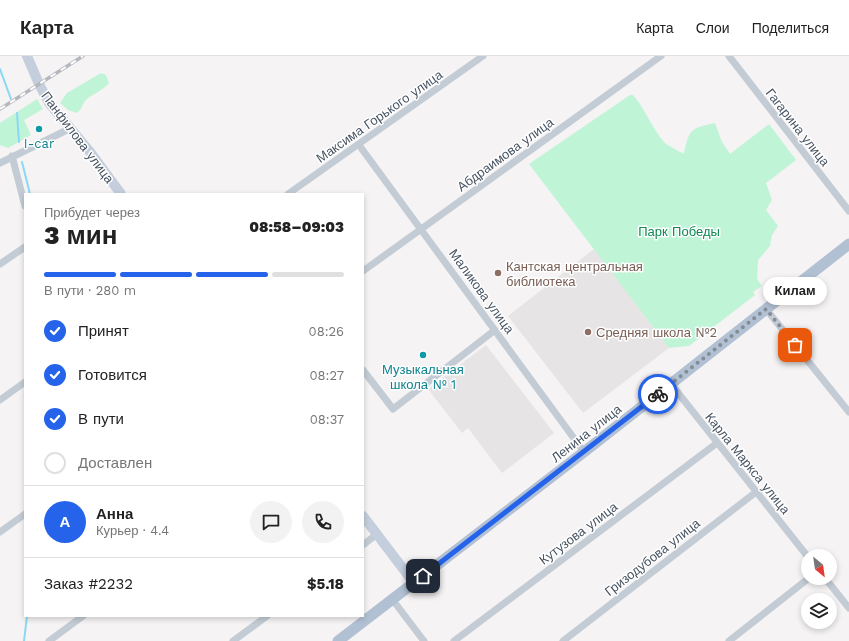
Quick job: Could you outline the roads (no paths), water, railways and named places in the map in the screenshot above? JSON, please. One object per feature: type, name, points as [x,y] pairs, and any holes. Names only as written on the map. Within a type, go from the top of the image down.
[{"type":"main road","name":"Ленина улица","points":[[338,641],[584,452],[849,244]]},
{"type":"street","name":"Максима Горького улица","points":[[289,193],[483,56]]},
{"type":"street","name":"Абдраимова улица","points":[[364,270],[661,56]]},
{"type":"street","name":"Гагарина улица","points":[[729,56],[849,212]]},
{"type":"street","name":"Панфилова улица","points":[[29,57],[49,103],[71,128],[120,193]]},
{"type":"street","points":[[0,163],[71,128]]},
{"type":"street","name":"Маликова улица","points":[[359,145],[584,452]]},
{"type":"street","points":[[14,155],[24,201]]},
{"type":"street","points":[[0,264],[24,248]]},
{"type":"street","points":[[766,309],[849,412]]},
{"type":"street","points":[[364,371],[393,409],[495,330]]},
{"type":"street","points":[[0,400],[24,383]]},
{"type":"street","name":"Карла Маркса улица","points":[[671,384],[802,549]]},
{"type":"street","name":"Кутузова улица","points":[[454,641],[717,443]]},
{"type":"street","name":"Гризодубова улица","points":[[563,641],[756,492]]},
{"type":"street","points":[[0,532],[24,515]]},
{"type":"street","points":[[364,517],[414,582]]},
{"type":"street","points":[[364,544],[377,534]]},
{"type":"street","points":[[729,641],[801,584]]},
{"type":"street","points":[[831,585],[849,608]]},
{"type":"street","points":[[392,600],[424,641]]},
{"type":"street","points":[[49,641],[82,617]]},
{"type":"street","points":[[234,641],[266,617]]},
{"type":"waterway","points":[[0,69],[11,99]]},
{"type":"waterway","points":[[17,113],[19,142]]},
{"type":"waterway","points":[[22,162],[30,193]]},
{"type":"waterway","points":[[24,641],[27,617]]},
{"type":"railway","points":[[0,109],[83,56]]},
{"type":"place","name":"I-car","points":[[39,129]]},
{"type":"place","name":"Кантская центральная библиотека","points":[[498,273]]},
{"type":"place","name":"Средняя школа №2","points":[[588,332]]},
{"type":"place","name":"Килам","points":[[795,345]]},
{"type":"place","name":"Музыкальная школа № 1","points":[[423,355]]},
{"type":"park label","name":"Парк Победы","points":[[679,231]]}]
